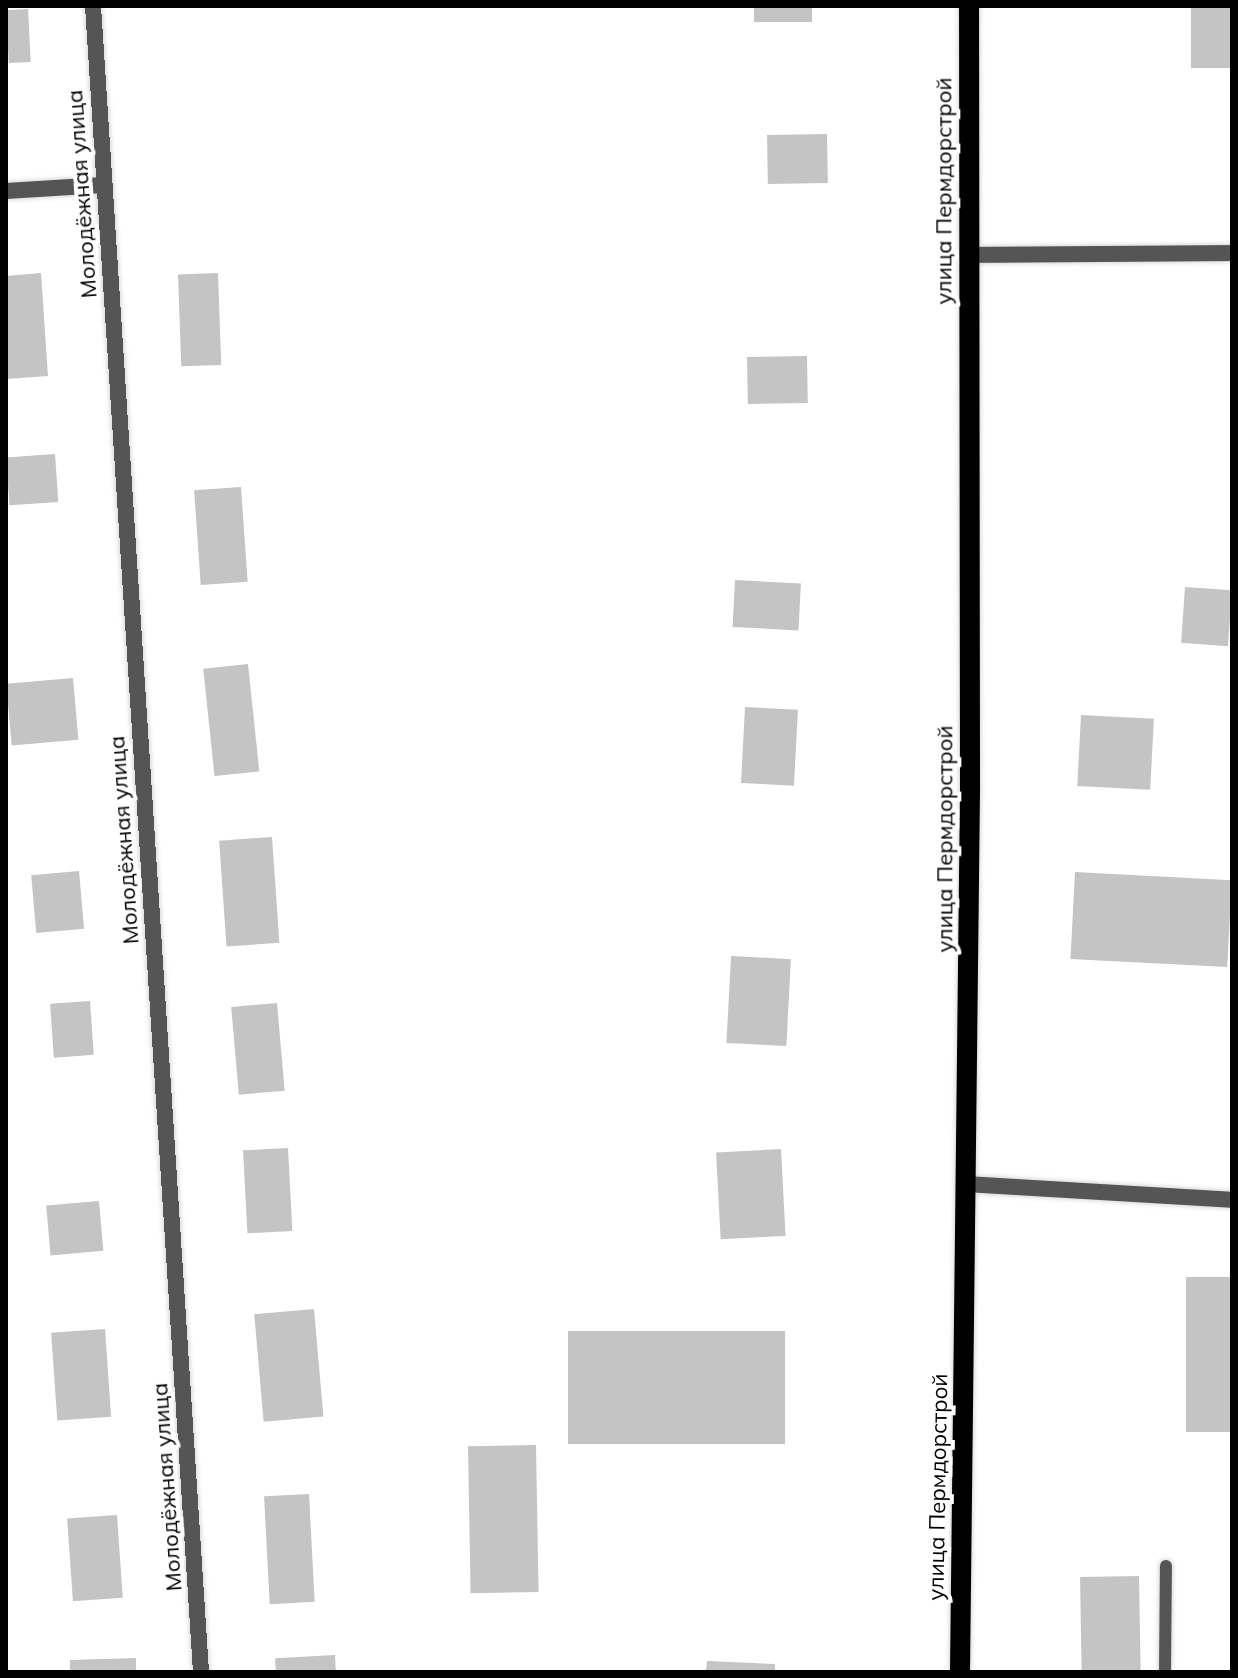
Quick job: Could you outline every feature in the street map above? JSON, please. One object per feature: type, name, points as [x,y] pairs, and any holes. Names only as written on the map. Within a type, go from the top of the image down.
[{"type":"main road","name":"улица Пермдорстрой","points":[[960,1672],[969,6]]},
{"type":"street","name":"Молодёжная улица","points":[[93,6],[201,1672]]},
{"type":"street","points":[[6,191],[103,185]]},
{"type":"street","points":[[968,255],[1232,253]]},
{"type":"street","points":[[965,1184],[1232,1200]]},
{"type":"lane","points":[[1165,1672],[1166,1566]]},
{"type":"building","points":[[754,6],[812,6],[812,22],[754,22]]},
{"type":"building","points":[[1191,6],[1232,6],[1232,68],[1191,68]]},
{"type":"building","points":[[28,9],[31,62],[9,63],[6,10]]},
{"type":"building","points":[[827,134],[828,183],[768,184],[767,135]]},
{"type":"building","points":[[41,273],[48,376],[6,379],[6,276]]},
{"type":"building","points":[[218,273],[221,365],[181,366],[178,274]]},
{"type":"building","points":[[807,356],[808,403],[748,404],[747,357]]},
{"type":"building","points":[[55,454],[58,502],[9,505],[6,457]]},
{"type":"building","points":[[241,487],[248,582],[201,585],[194,490]]},
{"type":"building","points":[[735,580],[801,583],[798,630],[733,627]]},
{"type":"building","points":[[1185,587],[1232,590],[1228,646],[1181,643]]},
{"type":"building","points":[[248,664],[259,771],[215,776],[203,669]]},
{"type":"building","points":[[73,678],[78,740],[12,746],[6,684]]},
{"type":"building","points":[[745,707],[798,710],[794,786],[741,783]]},
{"type":"building","points":[[1081,715],[1154,719],[1150,790],[1077,786]]},
{"type":"building","points":[[272,837],[279,943],[227,946],[219,841]]},
{"type":"building","points":[[79,871],[84,929],[36,933],[31,875]]},
{"type":"building","points":[[1075,872],[1232,880],[1227,967],[1070,959]]},
{"type":"building","points":[[731,956],[791,959],[786,1046],[726,1043]]},
{"type":"building","points":[[90,1001],[94,1055],[54,1058],[50,1004]]},
{"type":"building","points":[[277,1003],[285,1091],[239,1095],[231,1007]]},
{"type":"building","points":[[288,1148],[292,1231],[247,1233],[243,1150]]},
{"type":"building","points":[[781,1149],[786,1236],[721,1239],[716,1152]]},
{"type":"building","points":[[99,1201],[103,1251],[51,1255],[46,1206]]},
{"type":"building","points":[[1186,1277],[1232,1277],[1232,1432],[1186,1432]]},
{"type":"building","points":[[314,1309],[323,1417],[264,1422],[254,1314]]},
{"type":"building","points":[[105,1329],[111,1417],[57,1421],[51,1333]]},
{"type":"building","points":[[568,1331],[785,1331],[785,1444],[568,1444]]},
{"type":"building","points":[[536,1445],[539,1592],[471,1593],[468,1446]]},
{"type":"building","points":[[309,1494],[315,1602],[270,1604],[264,1496]]},
{"type":"building","points":[[117,1515],[123,1598],[73,1601],[67,1518]]},
{"type":"building","points":[[1139,1576],[1141,1672],[1082,1672],[1080,1577]]},
{"type":"building","points":[[335,1655],[336,1672],[276,1672],[275,1658]]},
{"type":"building","points":[[136,1658],[136,1672],[70,1672],[70,1660]]},
{"type":"building","points":[[707,1661],[775,1664],[775,1672],[706,1672]]}]
